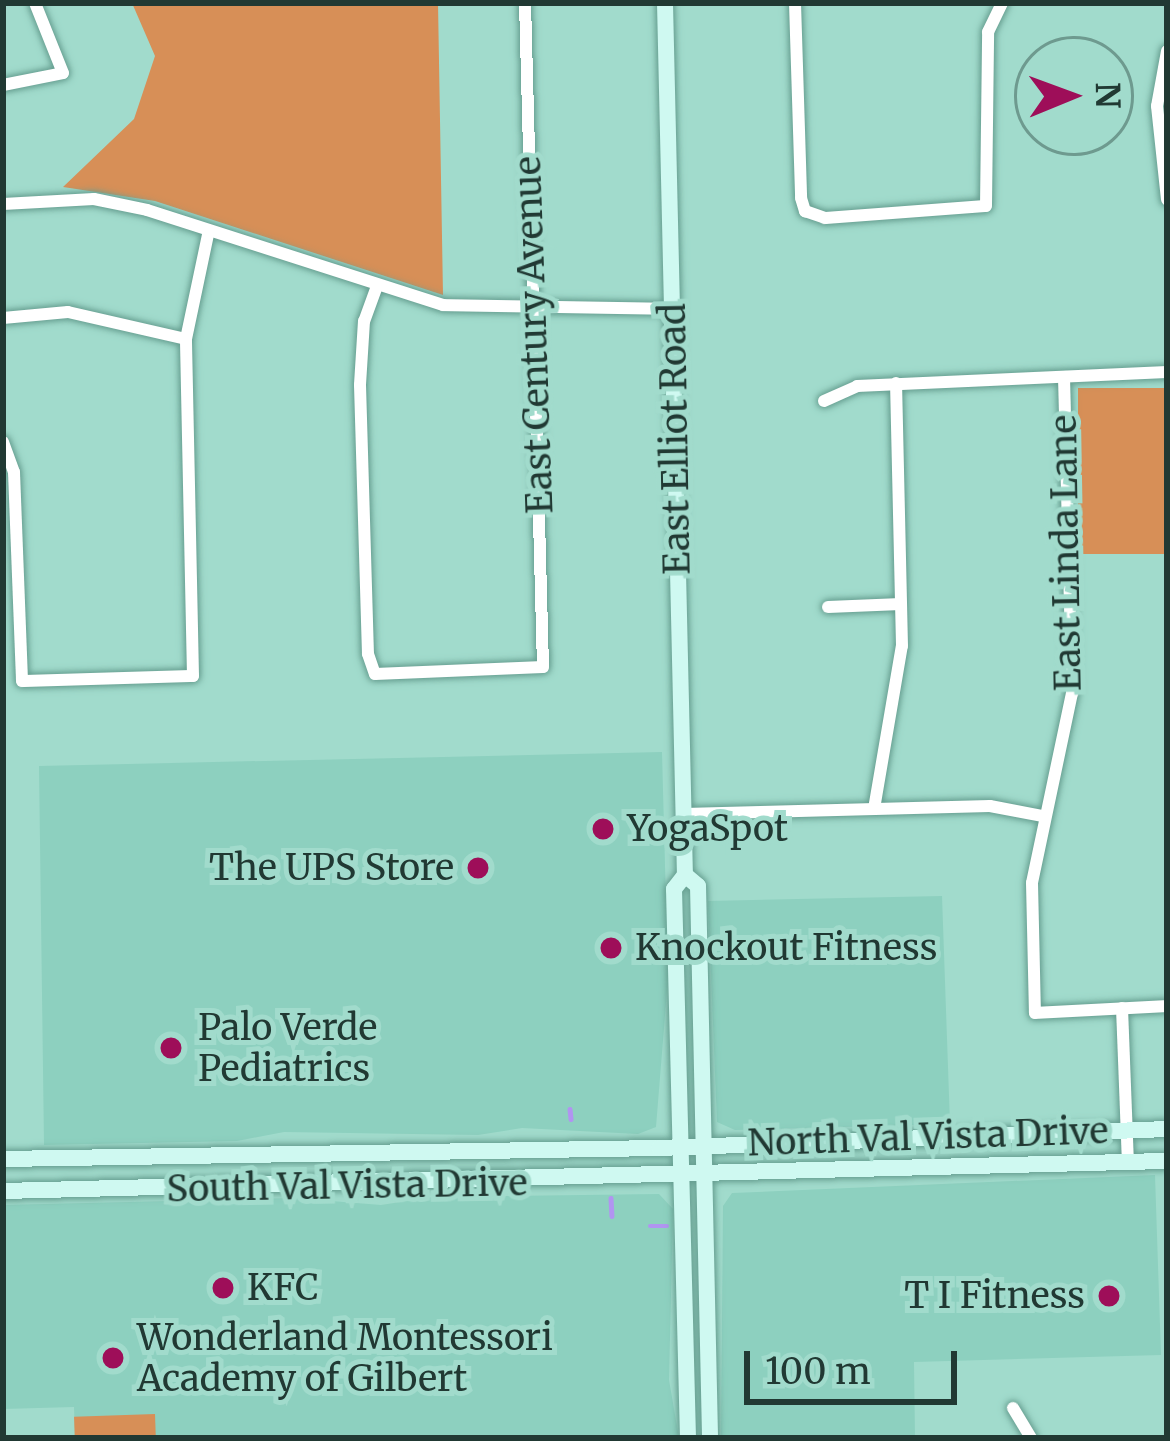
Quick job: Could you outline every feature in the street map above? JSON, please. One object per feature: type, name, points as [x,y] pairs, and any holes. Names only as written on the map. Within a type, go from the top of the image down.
[{"type":"main road","name":"East Elliot Road","points":[[665,3],[686,875],[674,889],[676,967],[710,1438]]},
{"type":"main road","name":"East Elliot Road","points":[[686,875],[698,886],[701,1024],[692,1147]]},
{"type":"main road","points":[[676,967],[701,1024]]},
{"type":"main road","name":"North Val Vista Drive","points":[[692,1147],[1167,1129]]},
{"type":"main road","name":"South Val Vista Drive","points":[[3,1159],[692,1147]]},
{"type":"main road","points":[[259,1155],[259,1187]]},
{"type":"main road","name":"North Val Vista Drive","points":[[693,1178],[1167,1161]]},
{"type":"main road","name":"East Elliot Road","points":[[688,1438],[693,1178]]},
{"type":"main road","name":"South Val Vista Drive","points":[[3,1191],[693,1178]]},
{"type":"street","points":[[3,85],[63,73],[35,3]]},
{"type":"street","name":"East Century Avenue","points":[[377,286],[364,321],[360,385],[368,654],[375,674],[543,667],[525,3]]},
{"type":"street","points":[[795,3],[806,212],[825,218],[986,206],[988,32],[1002,3]]},
{"type":"street","points":[[1167,50],[1157,106],[1167,199]]},
{"type":"street","points":[[3,204],[94,199],[209,230],[443,305],[534,311],[672,309]]},
{"type":"street","points":[[3,442],[14,472],[22,680],[193,676],[186,339],[209,230]]},
{"type":"street","points":[[3,318],[68,312],[186,339]]},
{"type":"street","points":[[824,401],[848,387],[1167,372]]},
{"type":"street","name":"East Linda Lane","points":[[1064,376],[1072,693],[1032,883],[1035,1013],[1122,1008]]},
{"type":"street","points":[[874,809],[902,646],[896,383]]},
{"type":"street","points":[[828,607],[901,604]]},
{"type":"street","points":[[684,814],[990,806],[1043,815]]},
{"type":"street","points":[[1129,1162],[1122,1008],[1167,1006]]},
{"type":"street","points":[[1013,1408],[1031,1438]]},
{"type":"shaded area","points":[[132,3],[438,3],[443,295],[155,201],[63,187],[134,119],[155,56]]},
{"type":"shaded area","points":[[1078,388],[1167,388],[1167,554],[1078,554]]},
{"type":"shaded area","points":[[662,752],[668,978],[656,1127],[638,1134],[522,1128],[478,1135],[284,1132],[237,1141],[44,1145],[39,766]]},
{"type":"shaded area","points":[[942,896],[950,1124],[735,1130],[717,1122],[708,901]]},
{"type":"shaded area","points":[[1155,1175],[1161,1355],[914,1362],[915,1438],[721,1438],[723,1206],[732,1193]]},
{"type":"shaded area","points":[[659,1194],[673,1209],[669,1380],[679,1438],[75,1438],[74,1407],[3,1409],[3,1205],[294,1198],[381,1205],[433,1197]]},
{"type":"shaded area","points":[[155,1414],[156,1438],[75,1438],[74,1417]]},
{"type":"waterway","points":[[570,1109],[571,1119]]},
{"type":"waterway","points":[[611,1198],[612,1216]]},
{"type":"waterway","points":[[650,1226],[667,1226]]},
{"type":"place","name":"YogaSpot","points":[[603,829]]},
{"type":"place","name":"The UPS Store","points":[[478,868]]},
{"type":"place","name":"Knockout Fitness","points":[[611,948]]},
{"type":"place","name":"Palo Verde Pediatrics","points":[[171,1048]]},
{"type":"place","name":"KFC","points":[[223,1288]]},
{"type":"place","name":"T I Fitness","points":[[1109,1296]]},
{"type":"place","name":"Wonderland Montessori Academy of Gilbert","points":[[113,1358]]}]
